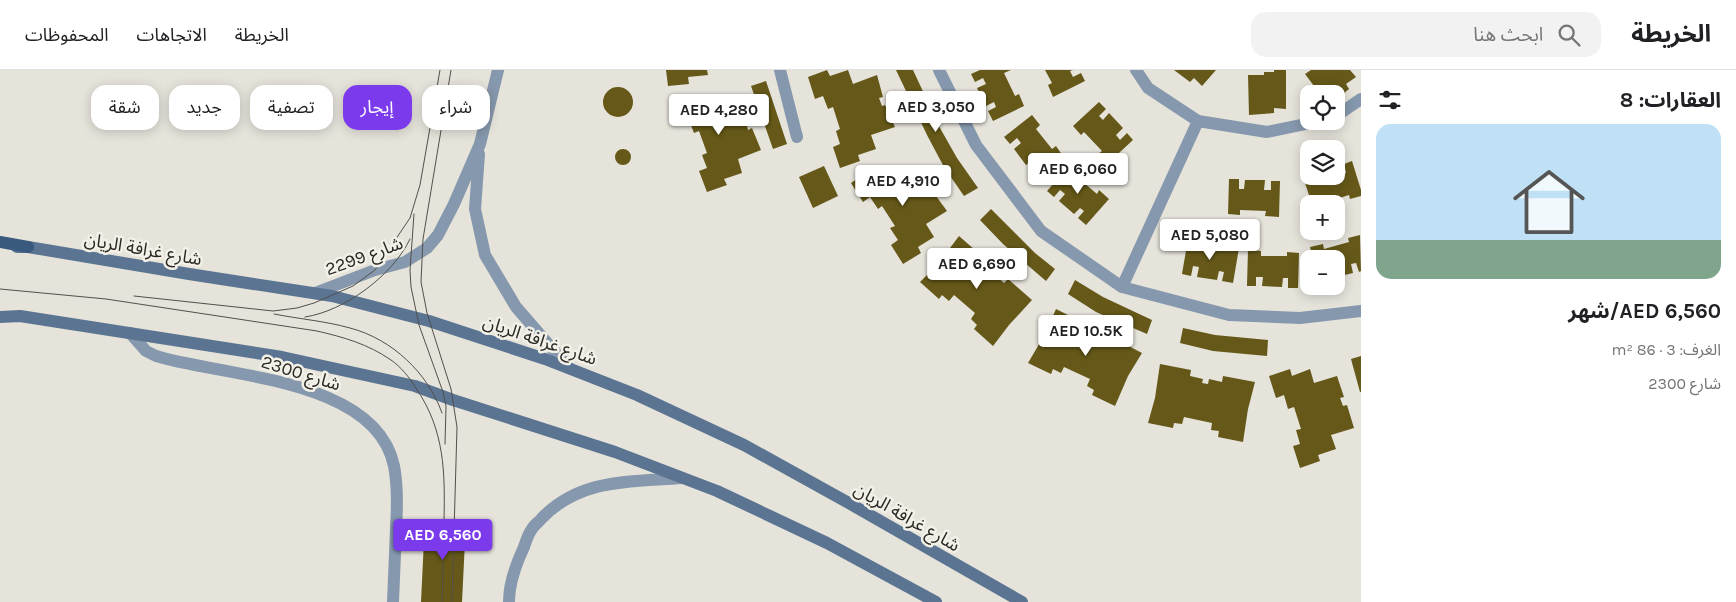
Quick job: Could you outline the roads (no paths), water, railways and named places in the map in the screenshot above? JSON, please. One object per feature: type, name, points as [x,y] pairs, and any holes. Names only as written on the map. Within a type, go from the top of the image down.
[{"type":"main road","points":[[0,242],[28,247]]},
{"type":"main road","name":"شارع غرافة الريان","points":[[0,247],[28,247],[332,296],[429,321],[569,368],[637,395],[744,445],[1022,602]]},
{"type":"main road","points":[[0,316],[20,316],[282,357],[415,386],[615,452],[717,491],[827,543],[936,602]]},
{"type":"street","name":"شارع 2299","points":[[498,70],[480,144],[475,209],[485,255],[516,307],[569,368]]},
{"type":"street","points":[[780,70],[797,137]]},
{"type":"street","points":[[939,70],[976,145],[1041,231],[1122,287],[1229,315],[1300,318],[1361,311]]},
{"type":"street","points":[[1136,70],[1148,88],[1198,121],[1267,132],[1300,125]]},
{"type":"street","points":[[1345,110],[1361,99]]},
{"type":"street","points":[[1122,287],[1198,121]]},
{"type":"street","name":"شارع 2299","points":[[315,293],[375,270],[405,262],[427,248],[438,235],[454,204],[480,144]]},
{"type":"street","name":"شارع 2300","points":[[130,334],[146,351],[156,356],[299,387],[344,404],[375,427],[389,448],[396,482],[393,602]]},
{"type":"street","points":[[508,602],[509,591],[520,554],[532,529],[551,509],[571,495],[594,487],[617,483],[682,478]]},
{"type":"tram line","points":[[134,296],[273,311],[297,308],[314,303],[353,286],[375,270],[410,218],[420,185],[440,70]]},
{"type":"tram line","points":[[451,70],[423,239],[421,282],[427,313],[451,389],[457,427],[452,602]]},
{"type":"tram line","points":[[414,214],[410,270],[411,287],[419,325],[443,392],[446,406],[445,444]]},
{"type":"tram line","points":[[305,317],[336,307],[366,289],[392,266],[410,239]]},
{"type":"tram line","points":[[0,289],[106,299],[317,331],[355,342],[391,360],[405,372],[426,404],[438,436],[444,486],[442,602]]},
{"type":"tram line","points":[[274,314],[350,328],[380,340],[394,349],[418,371],[428,384],[442,413]]}]
